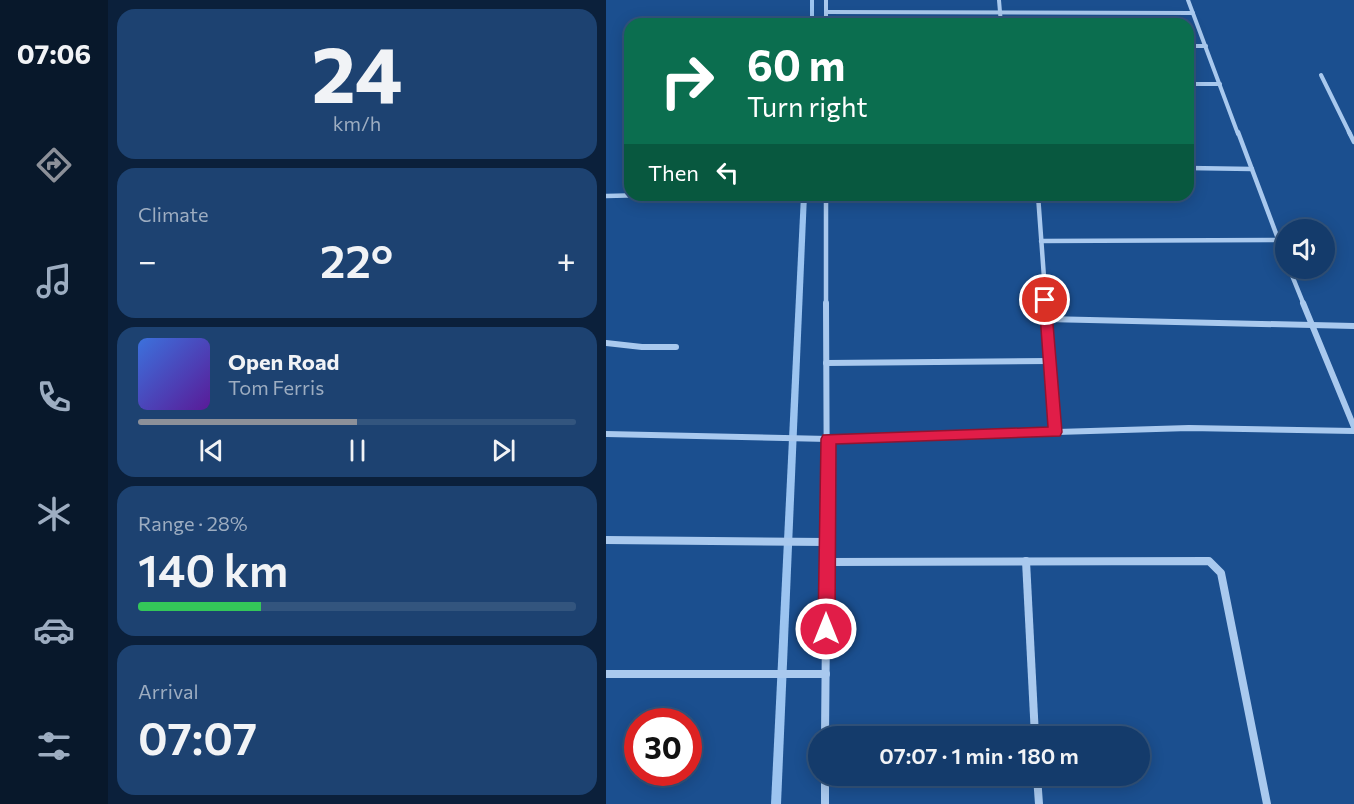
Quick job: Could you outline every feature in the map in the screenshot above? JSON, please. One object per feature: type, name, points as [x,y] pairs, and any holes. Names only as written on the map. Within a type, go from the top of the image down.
[{"type":"street","points":[[826,0],[826,18]]},
{"type":"street","points":[[999,0],[1000,18]]},
{"type":"street","points":[[1188,0],[1275,234]]},
{"type":"street","points":[[826,12],[1193,13]]},
{"type":"street","points":[[1194,46],[1206,46]]},
{"type":"street","points":[[1321,75],[1354,142]]},
{"type":"street","points":[[1194,84],[1221,84]]},
{"type":"street","points":[[1194,168],[1252,169]]},
{"type":"street","points":[[606,196],[624,196]]},
{"type":"street","points":[[825,726],[828,439],[826,201]]},
{"type":"street","points":[[1038,201],[1055,432]]},
{"type":"street","points":[[1041,241],[1275,240]]},
{"type":"street","points":[[606,434],[828,439],[1233,428],[1354,429],[1293,279]]},
{"type":"street","points":[[1046,319],[1354,326]]},
{"type":"street","points":[[606,343],[642,347],[676,347]]},
{"type":"street","points":[[826,363],[1049,361]]},
{"type":"street","points":[[606,540],[827,542]]},
{"type":"street","points":[[827,562],[1201,559],[1215,565],[1221,573],[1267,804]]},
{"type":"street","points":[[1026,561],[1034,726]]},
{"type":"street","points":[[606,674],[826,674]]},
{"type":"street","points":[[825,786],[825,804]]},
{"type":"street","points":[[1038,786],[1039,804]]},
{"type":"waterway","points":[[812,0],[812,18]]},
{"type":"waterway","points":[[776,804],[804,201]]},
{"type":"route","points":[[826,629],[828,439],[1055,432],[1045,300]]}]
